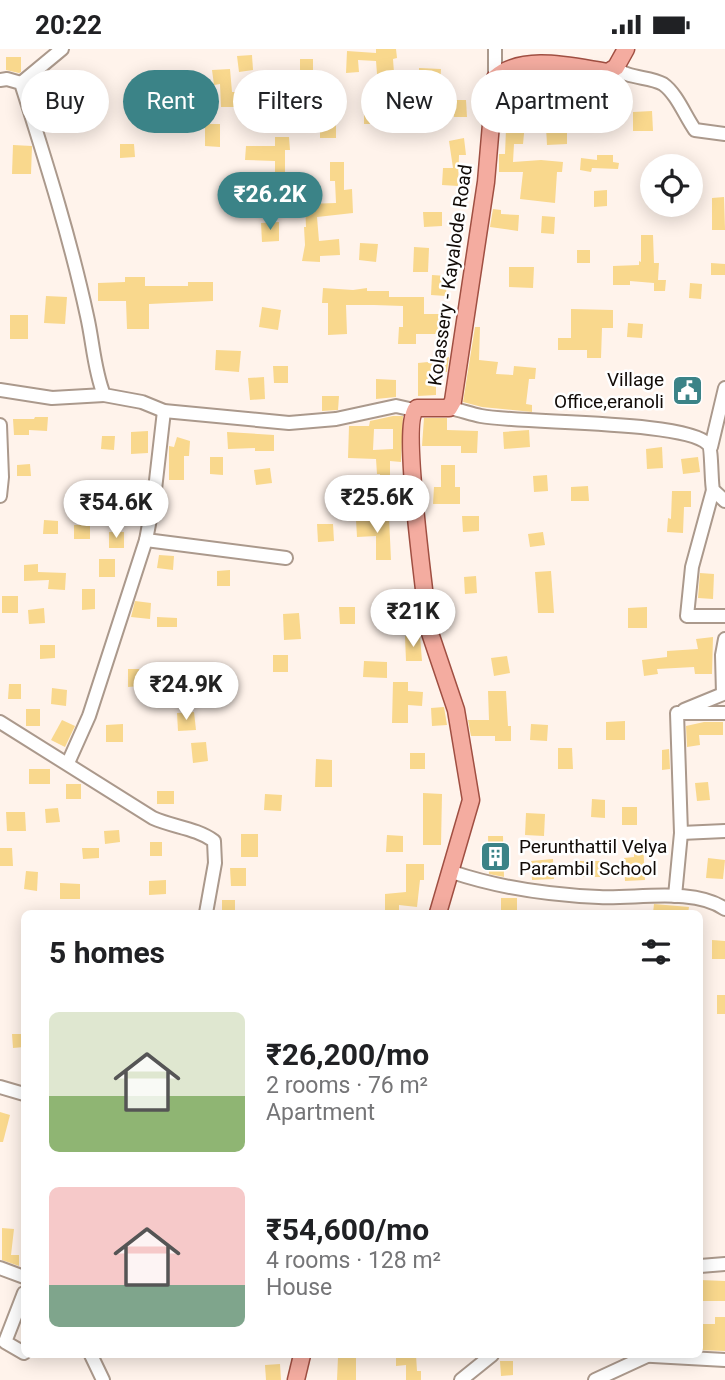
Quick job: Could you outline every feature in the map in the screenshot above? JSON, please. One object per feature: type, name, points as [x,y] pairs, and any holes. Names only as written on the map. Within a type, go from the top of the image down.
[{"type":"main road","points":[[611,70],[616,67],[626,49]]},
{"type":"main road","points":[[507,70],[530,64],[588,70]]},
{"type":"main road","name":"Kolassery - Kayalode Road","points":[[439,910],[471,800],[456,710],[427,618],[411,465],[411,424],[414,409],[450,408],[486,182],[490,133]]},
{"type":"main road","points":[[296,1380],[301,1358]]},
{"type":"street","points":[[20,83],[62,49]]},
{"type":"street","points":[[495,49],[495,70]]},
{"type":"street","points":[[616,67],[620,72],[644,76],[666,86],[695,130],[725,134]]},
{"type":"street","points":[[0,80],[20,83]]},
{"type":"street","points":[[20,83],[88,316],[104,395]]},
{"type":"street","points":[[725,388],[711,447],[710,471],[713,490],[692,567],[687,616],[725,616]]},
{"type":"street","points":[[0,390],[52,398],[104,395],[142,402],[164,411],[289,423],[336,419],[381,407],[414,409]]},
{"type":"street","points":[[450,408],[481,416],[655,428],[700,439],[711,447]]},
{"type":"street","points":[[68,763],[89,716],[146,541],[155,498],[164,411]]},
{"type":"street","points":[[0,425],[0,496]]},
{"type":"street","points":[[713,490],[725,501]]},
{"type":"street","points":[[146,541],[286,558]]},
{"type":"street","points":[[677,713],[723,694],[722,655],[725,639]]},
{"type":"street","points":[[675,896],[681,832],[677,713]]},
{"type":"street","points":[[677,713],[725,713]]},
{"type":"street","points":[[0,722],[153,818],[202,833],[214,841],[215,863],[207,910]]},
{"type":"street","points":[[681,832],[725,831]]},
{"type":"street","points":[[452,872],[486,884],[528,891],[601,897],[675,896],[716,903],[725,909]]},
{"type":"street","points":[[0,1087],[21,1093]]},
{"type":"street","points":[[703,1266],[725,1264]]},
{"type":"street","points":[[0,1268],[21,1276]]},
{"type":"street","points":[[21,1301],[5,1342],[21,1351]]},
{"type":"street","points":[[92,1358],[103,1380]]},
{"type":"street","points":[[461,1380],[488,1358]]},
{"type":"street","points":[[595,1380],[635,1358]]},
{"type":"street","points":[[702,1358],[725,1360]]},
{"type":"building","points":[[376,49],[396,49],[394,70],[377,70],[376,61],[358,60],[359,72],[347,73],[347,51],[376,53]]},
{"type":"building","points":[[252,55],[253,70],[239,70],[237,56]]},
{"type":"building","points":[[6,57],[21,57],[21,72],[6,70]]},
{"type":"building","points":[[300,59],[313,59],[313,70],[300,70]]},
{"type":"building","points":[[419,68],[441,69],[441,70]]},
{"type":"building","points":[[230,69],[233,107],[221,107],[219,70],[212,70]]},
{"type":"building","points":[[457,100],[466,100],[467,117],[457,117]]},
{"type":"building","points":[[652,111],[653,131],[633,131],[633,112]]},
{"type":"building","points":[[220,124],[220,147],[205,146],[205,133],[219,133]]},
{"type":"building","points":[[320,133],[336,133],[336,138],[320,138]]},
{"type":"building","points":[[506,133],[524,133],[523,144],[514,144],[513,162],[563,162],[562,172],[557,172],[555,203],[520,199],[523,172],[499,172],[499,154],[505,154]]},
{"type":"building","points":[[546,133],[567,133],[567,144],[547,145]]},
{"type":"building","points":[[275,137],[289,137],[290,150],[285,150],[285,172],[275,172],[275,161],[245,160],[246,146],[275,146]]},
{"type":"building","points":[[464,138],[466,155],[459,155],[458,186],[442,185],[443,168],[453,168],[449,141]]},
{"type":"building","points":[[120,144],[134,144],[135,157],[120,158]]},
{"type":"building","points":[[13,145],[32,146],[31,174],[12,174]]},
{"type":"building","points":[[597,155],[613,155],[613,162],[619,163],[618,169],[592,168],[591,172],[580,170],[581,158],[597,160]]},
{"type":"building","points":[[330,162],[344,162],[344,190],[352,189],[353,213],[317,217],[319,241],[339,239],[340,255],[320,256],[320,262],[302,261],[306,227],[305,204],[336,203],[335,181],[330,181]]},
{"type":"building","points":[[272,190],[287,190],[287,204],[272,204]]},
{"type":"building","points":[[607,190],[607,206],[594,207],[594,191]]},
{"type":"building","points":[[724,197],[725,230],[712,230],[712,198]]},
{"type":"building","points":[[493,209],[501,210],[501,214],[519,215],[518,231],[490,227]]},
{"type":"building","points":[[423,212],[442,212],[442,226],[424,227]]},
{"type":"building","points":[[542,216],[555,217],[554,234],[541,233]]},
{"type":"building","points":[[279,222],[279,241],[262,242],[261,223]]},
{"type":"building","points":[[641,235],[653,235],[654,263],[659,263],[658,280],[666,280],[665,291],[654,291],[654,283],[630,281],[630,285],[613,285],[613,266],[639,265],[639,261],[641,262]]},
{"type":"building","points":[[360,243],[378,244],[376,262],[359,260]]},
{"type":"building","points":[[414,247],[429,248],[428,272],[413,272]]},
{"type":"building","points":[[577,250],[590,250],[590,263],[577,263]]},
{"type":"building","points":[[711,263],[725,264],[725,275],[711,275]]},
{"type":"building","points":[[509,267],[534,267],[533,288],[509,287]]},
{"type":"building","points":[[432,275],[447,276],[446,296],[431,295]]},
{"type":"building","points":[[125,277],[145,277],[145,286],[188,286],[188,282],[213,282],[213,301],[149,304],[149,329],[127,329],[126,301],[98,301],[98,283],[125,282]]},
{"type":"building","points":[[690,283],[702,284],[701,299],[689,298]]},
{"type":"building","points":[[323,288],[367,288],[367,291],[389,291],[389,297],[424,297],[424,314],[447,314],[447,334],[416,334],[416,344],[398,344],[399,327],[403,327],[403,306],[346,305],[347,334],[328,335],[328,303],[322,303]]},
{"type":"building","points":[[46,296],[67,297],[65,324],[44,323]]},
{"type":"building","points":[[262,307],[281,310],[278,330],[259,327]]},
{"type":"building","points":[[571,309],[613,310],[613,328],[602,328],[601,358],[587,358],[587,350],[558,350],[558,338],[571,338]]},
{"type":"building","points":[[10,315],[28,315],[28,339],[10,339]]},
{"type":"building","points":[[628,323],[643,324],[642,338],[627,337]]},
{"type":"building","points":[[475,327],[480,327],[479,360],[498,362],[496,374],[513,375],[514,366],[536,368],[535,379],[529,379],[526,404],[532,405],[532,412],[482,407],[463,402]]},
{"type":"building","points":[[216,350],[241,351],[239,372],[215,370]]},
{"type":"building","points":[[438,357],[449,357],[447,372],[436,371],[436,395],[418,396],[418,363],[438,361]]},
{"type":"building","points":[[273,366],[288,366],[288,383],[274,383]]},
{"type":"building","points":[[264,377],[265,399],[250,400],[248,378]]},
{"type":"building","points":[[376,379],[396,380],[396,397],[376,399]]},
{"type":"building","name":"Village Office,eranoli","points":[[678,379],[696,380],[696,401],[677,400]]},
{"type":"building","points":[[322,396],[339,396],[338,410],[322,411]]},
{"type":"building","points":[[403,416],[401,462],[390,461],[390,497],[380,497],[380,474],[377,474],[376,459],[348,458],[349,426],[369,426],[370,421]],"holes":[[[374,429],[393,429],[393,449],[373,450]]]},
{"type":"building","points":[[48,417],[47,431],[29,430],[29,435],[14,435],[13,419]]},
{"type":"building","points":[[424,418],[447,418],[447,430],[478,431],[477,453],[461,453],[461,446],[422,446]]},
{"type":"building","points":[[529,430],[530,447],[504,449],[503,432]]},
{"type":"building","points":[[148,431],[148,453],[131,454],[131,432]]},
{"type":"building","points":[[227,432],[274,435],[274,451],[255,451],[255,448],[228,449]]},
{"type":"building","points":[[102,436],[115,436],[114,450],[101,449]]},
{"type":"building","points":[[177,437],[190,441],[189,456],[184,456],[184,480],[169,480],[169,446],[174,447]]},
{"type":"building","points":[[662,447],[663,468],[647,469],[646,449]]},
{"type":"building","points":[[210,457],[223,457],[223,475],[210,474]]},
{"type":"building","points":[[698,457],[700,472],[683,474],[681,459]]},
{"type":"building","points":[[30,464],[31,476],[17,476],[17,465]]},
{"type":"building","points":[[441,465],[455,465],[455,487],[460,487],[460,504],[433,504],[434,487],[441,487]]},
{"type":"building","points":[[270,468],[272,483],[256,485],[254,470]]},
{"type":"building","points":[[547,475],[548,491],[534,492],[533,476]]},
{"type":"building","points":[[588,486],[589,501],[571,501],[571,487]]},
{"type":"building","points":[[672,491],[691,491],[691,507],[684,507],[683,533],[667,532],[668,518],[671,519]]},
{"type":"building","points":[[111,497],[126,497],[126,510],[111,510]]},
{"type":"building","points":[[462,516],[479,516],[479,531],[463,532]]},
{"type":"building","points":[[389,517],[391,560],[376,560],[376,536],[357,537],[356,520]]},
{"type":"building","points":[[44,520],[58,521],[58,534],[43,534]]},
{"type":"building","points":[[317,524],[333,524],[334,541],[318,542]]},
{"type":"building","points":[[74,525],[90,525],[90,539],[74,539]]},
{"type":"building","points":[[109,532],[124,532],[124,548],[109,548]]},
{"type":"building","points":[[543,532],[545,545],[530,547],[528,534]]},
{"type":"building","points":[[159,555],[174,556],[173,570],[157,568]]},
{"type":"building","points":[[99,559],[115,559],[115,577],[99,577]]},
{"type":"building","points":[[38,564],[38,572],[66,573],[65,590],[48,589],[49,580],[24,581],[24,565]]},
{"type":"building","points":[[230,570],[230,586],[217,586],[217,571]]},
{"type":"building","points":[[551,571],[554,613],[538,613],[535,572]]},
{"type":"building","points":[[700,573],[714,574],[713,599],[698,598]]},
{"type":"building","points":[[476,576],[477,593],[465,594],[464,577]]},
{"type":"building","points":[[82,589],[95,589],[95,609],[82,610]]},
{"type":"building","points":[[2,596],[18,596],[18,613],[2,613]]},
{"type":"building","points":[[135,601],[151,603],[150,619],[131,617]]},
{"type":"building","points":[[339,607],[355,607],[355,624],[340,624]]},
{"type":"building","points":[[647,607],[647,628],[628,628],[628,608]]},
{"type":"building","points":[[44,608],[45,623],[29,624],[28,610]]},
{"type":"building","points":[[299,613],[301,639],[284,640],[283,614]]},
{"type":"building","points":[[157,617],[177,618],[177,627],[157,627]]},
{"type":"building","points":[[405,636],[420,636],[422,661],[406,661]]},
{"type":"building","points":[[713,637],[712,674],[695,674],[694,667],[657,669],[658,674],[644,676],[642,660],[667,657],[667,651],[698,649],[696,639]]},
{"type":"building","points":[[40,645],[55,645],[55,658],[40,659]]},
{"type":"building","points":[[273,655],[288,655],[288,672],[273,672]]},
{"type":"building","points":[[507,656],[510,673],[494,676],[491,658]]},
{"type":"building","points":[[364,661],[387,662],[387,678],[363,677]]},
{"type":"building","points":[[128,669],[139,669],[140,686],[128,687]]},
{"type":"building","points":[[393,682],[408,682],[408,691],[423,692],[422,706],[408,705],[408,723],[392,723]]},
{"type":"building","points":[[9,684],[21,684],[21,699],[8,699]]},
{"type":"building","points":[[52,688],[67,690],[66,706],[51,704]]},
{"type":"building","points":[[488,691],[506,691],[511,741],[495,741],[495,736],[471,736],[468,720],[489,720]]},
{"type":"building","points":[[444,707],[447,725],[432,726],[431,708]]},
{"type":"building","points":[[26,709],[40,709],[40,726],[26,726]]},
{"type":"building","points":[[194,712],[196,730],[178,731],[177,713]]},
{"type":"building","points":[[62,720],[75,726],[65,747],[51,740]]},
{"type":"building","points":[[625,721],[625,740],[606,740],[606,722]]},
{"type":"building","points":[[723,722],[723,735],[699,735],[700,745],[687,747],[686,726]]},
{"type":"building","points":[[123,724],[123,742],[106,742],[106,725]]},
{"type":"building","points":[[531,724],[548,725],[547,741],[530,740]]},
{"type":"building","points":[[206,742],[208,761],[193,763],[191,743]]},
{"type":"building","points":[[558,748],[572,748],[573,769],[558,769]]},
{"type":"building","points":[[669,749],[670,769],[662,770],[662,750]]},
{"type":"building","points":[[410,753],[425,753],[425,769],[410,769]]},
{"type":"building","points":[[316,759],[332,760],[332,787],[315,787]]},
{"type":"building","points":[[29,769],[50,769],[50,784],[29,784]]},
{"type":"building","points":[[708,782],[710,800],[697,801],[695,783]]},
{"type":"building","points":[[66,784],[81,784],[81,799],[66,799]]},
{"type":"building","points":[[157,791],[174,791],[174,804],[157,804]]},
{"type":"building","points":[[423,793],[442,794],[441,845],[423,845]]},
{"type":"building","points":[[265,794],[282,795],[281,811],[264,810]]},
{"type":"building","points":[[592,799],[605,800],[605,818],[591,817]]},
{"type":"building","points":[[622,807],[637,807],[637,825],[622,825]]},
{"type":"building","points":[[58,808],[60,822],[46,823],[45,809]]},
{"type":"building","points":[[6,812],[25,812],[26,831],[7,831]]},
{"type":"building","points":[[526,813],[545,814],[544,836],[525,835]]},
{"type":"building","points":[[119,830],[120,842],[105,844],[104,831]]},
{"type":"building","points":[[241,834],[258,834],[258,857],[241,857]]},
{"type":"building","points":[[387,835],[403,836],[403,852],[386,852]]},
{"type":"building","name":"Perunthattil Velya Parambil School","points":[[488,836],[503,836],[504,877],[489,874]]},
{"type":"building","points":[[150,842],[162,842],[162,856],[150,856]]},
{"type":"building","points":[[634,842],[643,842],[645,880],[625,881],[624,858],[634,857]]},
{"type":"building","points":[[0,848],[12,848],[13,866],[0,866]]},
{"type":"building","points":[[82,848],[99,848],[99,858],[83,859]]},
{"type":"building","points":[[708,858],[725,860],[723,879],[706,878]]},
{"type":"building","points":[[553,859],[554,879],[532,880],[531,861]]},
{"type":"building","points":[[580,861],[601,861],[600,877],[580,877]]},
{"type":"building","points":[[406,864],[424,864],[424,880],[420,880],[417,907],[399,905],[399,910],[385,910],[385,894],[406,892]]},
{"type":"building","points":[[230,868],[246,868],[246,886],[231,886]]},
{"type":"building","points":[[26,871],[38,872],[37,891],[24,889]]},
{"type":"building","points":[[166,880],[166,894],[149,895],[149,881]]},
{"type":"building","points":[[60,883],[80,884],[80,899],[60,899]]},
{"type":"building","points":[[501,898],[517,898],[517,910],[501,910]]},
{"type":"building","points":[[222,900],[235,900],[235,910],[222,910]]},
{"type":"building","points":[[654,904],[689,907],[688,910],[653,910]]},
{"type":"building","points":[[712,940],[725,941],[725,959],[712,959]]},
{"type":"building","points":[[717,995],[725,995],[725,1014],[717,1014]]},
{"type":"building","points":[[12,1034],[21,1034],[21,1047],[13,1048]]},
{"type":"building","points":[[0,1112],[10,1115],[3,1142],[0,1142]]},
{"type":"building","points":[[2,1228],[14,1229],[11,1255],[19,1255],[19,1266],[2,1260]]},
{"type":"building","points":[[703,1280],[725,1281],[725,1301],[703,1301]]},
{"type":"building","points":[[715,1317],[725,1317],[725,1351],[703,1350],[703,1324],[715,1324]]},
{"type":"building","points":[[338,1358],[356,1358],[356,1380],[337,1380]]},
{"type":"building","points":[[396,1358],[416,1358],[421,1380],[406,1380],[406,1365],[396,1366]]},
{"type":"building","points":[[500,1361],[513,1361],[513,1375],[501,1376]]},
{"type":"building","points":[[280,1364],[281,1380],[266,1380],[265,1365]]},
{"type":"place","name":"Village Office,eranoli","points":[[687,390]]},
{"type":"place","name":"Perunthattil Velya Parambil School","points":[[496,857]]}]
